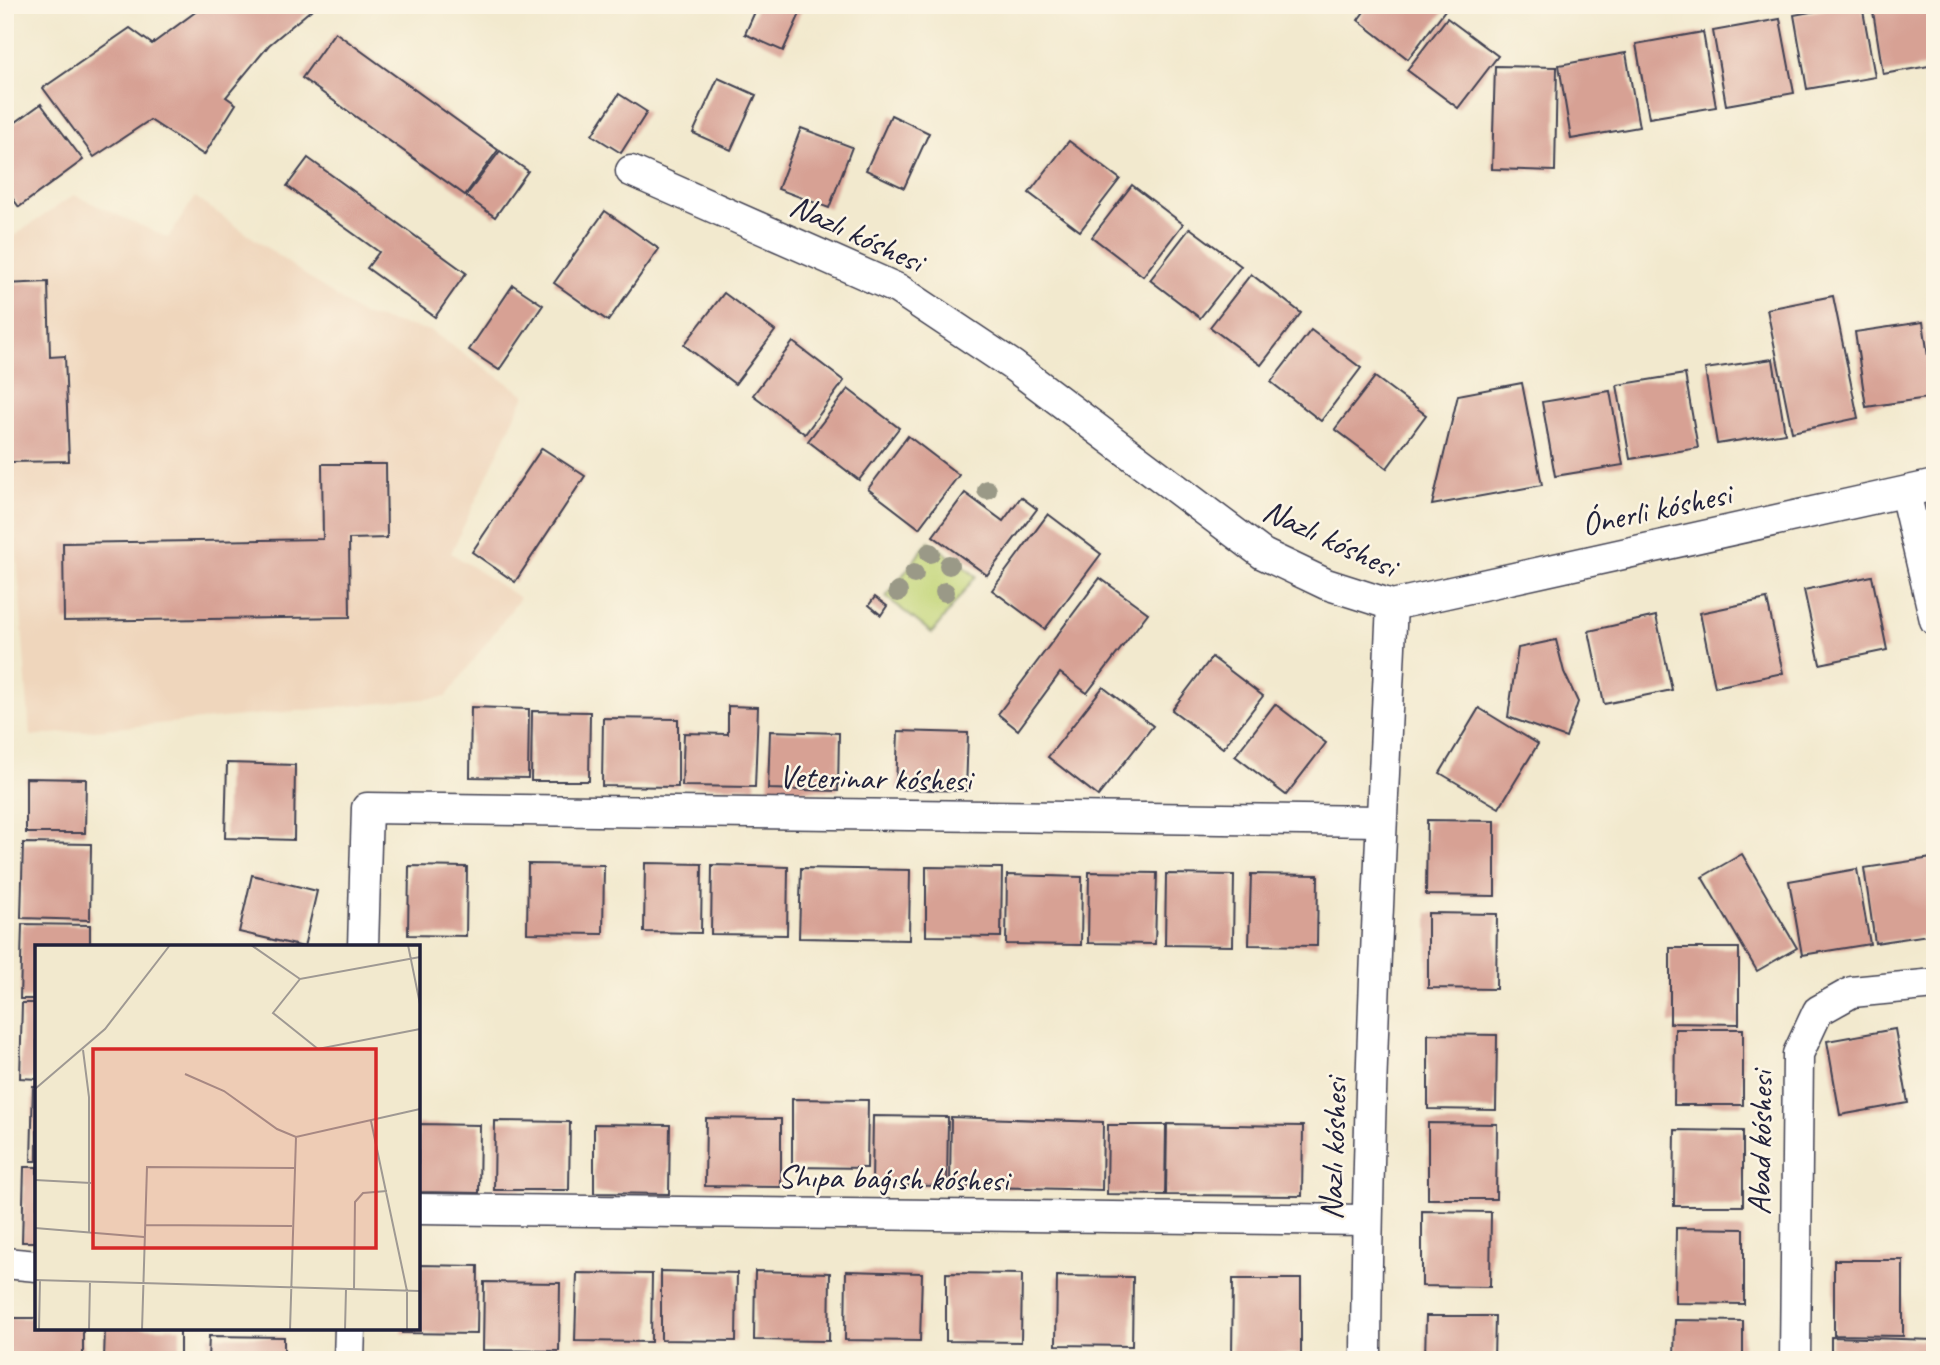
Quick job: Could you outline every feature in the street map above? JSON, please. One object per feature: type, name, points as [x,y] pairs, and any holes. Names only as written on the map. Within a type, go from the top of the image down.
[{"type":"street","name":"Nazlı kóshesi","points":[[631,172],[898,289],[1012,365],[1263,554],[1326,584],[1392,605],[1381,821],[1367,1220],[1366,1360]]},
{"type":"street","name":"Ónerli kóshesi","points":[[1392,605],[1935,485]]},
{"type":"street","points":[[1905,492],[1935,620]]},
{"type":"street","name":"Veterinar kóshesi","points":[[363,945],[367,808],[1381,821]]},
{"type":"street","name":"Abad kóshesi","points":[[1794,1360],[1798,1054],[1818,1011],[1852,992],[1935,984]]},
{"type":"street","name":"Shıpa baǵısh kóshesi","points":[[420,1209],[1367,1220]]},
{"type":"street","points":[[5,1263],[35,1266]]},
{"type":"street","points":[[349,1360],[350,1330]]},
{"type":"shaded area","points":[[74,195],[168,238],[195,197],[362,315],[431,331],[525,395],[451,553],[520,598],[446,697],[30,736],[11,473],[5,330],[5,242]]},
{"type":"green space","points":[[929,541],[976,576],[932,633],[886,597]]},
{"type":"building","points":[[205,5],[317,5],[269,45],[226,97],[236,104],[204,155],[150,120],[94,157],[43,88],[130,28],[152,44]]},
{"type":"building","points":[[758,5],[804,5],[783,51],[745,34]]},
{"type":"building","points":[[1369,5],[1448,6],[1408,59],[1358,20]]},
{"type":"building","points":[[1862,5],[1875,77],[1807,89],[1794,15]]},
{"type":"building","points":[[1872,5],[1935,5],[1935,65],[1883,74]]},
{"type":"building","points":[[1447,18],[1498,56],[1458,108],[1407,70]]},
{"type":"building","points":[[1780,19],[1794,93],[1726,105],[1713,31]]},
{"type":"building","points":[[335,32],[498,150],[465,195],[302,78]]},
{"type":"building","points":[[1703,32],[1716,107],[1649,118],[1636,44]]},
{"type":"building","points":[[1626,53],[1639,127],[1571,139],[1559,65]]},
{"type":"building","points":[[1495,66],[1557,67],[1555,171],[1492,169]]},
{"type":"building","points":[[718,78],[756,95],[731,150],[693,133]]},
{"type":"building","points":[[619,94],[647,112],[621,153],[592,135]]},
{"type":"building","points":[[41,104],[83,160],[19,207],[5,188],[5,130]]},
{"type":"building","points":[[891,115],[929,133],[904,188],[866,170]]},
{"type":"building","points":[[801,128],[852,147],[829,208],[778,189]]},
{"type":"building","points":[[1069,141],[1120,179],[1080,231],[1029,193]]},
{"type":"building","points":[[500,151],[528,171],[495,217],[466,196]]},
{"type":"building","points":[[308,158],[466,273],[435,317],[367,268],[379,252],[287,186]]},
{"type":"building","points":[[1132,185],[1183,224],[1143,276],[1092,237]]},
{"type":"building","points":[[605,211],[659,249],[608,321],[554,283]]},
{"type":"building","points":[[1190,228],[1241,266],[1200,318],[1150,280]]},
{"type":"building","points":[[1251,274],[1301,313],[1261,365],[1210,327]]},
{"type":"building","points":[[48,282],[50,357],[65,356],[69,461],[10,462],[5,284]]},
{"type":"building","points":[[513,285],[543,305],[499,370],[469,350]]},
{"type":"building","points":[[724,293],[775,331],[735,384],[684,345]]},
{"type":"building","points":[[1833,296],[1858,418],[1792,432],[1767,309]]},
{"type":"building","points":[[1923,322],[1934,397],[1866,407],[1855,332]]},
{"type":"building","points":[[1311,330],[1361,368],[1321,421],[1271,382]]},
{"type":"building","points":[[793,342],[844,381],[805,434],[753,395]]},
{"type":"building","points":[[1773,359],[1785,433],[1717,444],[1705,369]]},
{"type":"building","points":[[1685,374],[1698,448],[1630,459],[1617,385]]},
{"type":"building","points":[[1375,377],[1426,415],[1387,468],[1335,429]]},
{"type":"building","points":[[1522,383],[1542,485],[1432,505],[1458,395]]},
{"type":"building","points":[[848,389],[899,428],[859,480],[808,441]]},
{"type":"building","points":[[1610,391],[1623,465],[1555,476],[1542,402]]},
{"type":"building","points":[[908,436],[959,475],[919,528],[868,489]]},
{"type":"building","points":[[542,448],[585,476],[515,582],[472,552]]},
{"type":"building","points":[[322,464],[386,464],[387,538],[349,539],[350,617],[64,621],[63,543],[323,539]]},
{"type":"building","points":[[965,493],[1003,521],[1021,497],[1037,509],[987,575],[933,536]]},
{"type":"building","points":[[1048,514],[1101,554],[1045,629],[992,590]]},
{"type":"building","points":[[1872,576],[1887,650],[1820,664],[1804,590]]},
{"type":"building","points":[[1100,578],[1148,613],[1087,693],[1060,673],[1018,730],[998,714]]},
{"type":"building","points":[[875,597],[887,606],[881,615],[869,605]]},
{"type":"building","points":[[1767,599],[1783,673],[1715,687],[1700,613]]},
{"type":"building","points":[[1656,616],[1672,690],[1604,704],[1589,631]]},
{"type":"building","points":[[1556,640],[1564,672],[1578,702],[1566,738],[1508,717],[1518,648]]},
{"type":"building","points":[[1212,657],[1263,696],[1223,748],[1172,710]]},
{"type":"building","points":[[1103,687],[1153,726],[1098,796],[1048,757]]},
{"type":"building","points":[[1275,704],[1326,743],[1286,795],[1235,756]]},
{"type":"building","points":[[728,706],[758,707],[755,787],[682,786],[684,733],[728,734]]},
{"type":"building","points":[[471,707],[529,709],[528,778],[470,777]]},
{"type":"building","points":[[1479,708],[1538,744],[1499,808],[1440,773]]},
{"type":"building","points":[[532,711],[590,712],[589,781],[531,781]]},
{"type":"building","points":[[603,718],[678,719],[678,787],[602,786]]},
{"type":"building","points":[[770,731],[839,733],[838,791],[768,789]]},
{"type":"building","points":[[898,731],[968,733],[966,791],[896,789]]},
{"type":"building","points":[[227,763],[295,765],[294,840],[225,838]]},
{"type":"building","points":[[26,778],[86,779],[85,833],[26,833]]},
{"type":"building","points":[[1427,820],[1495,821],[1495,896],[1426,895]]},
{"type":"building","points":[[23,843],[91,844],[90,920],[21,918]]},
{"type":"building","points":[[1742,854],[1797,948],[1757,971],[1702,877]]},
{"type":"building","points":[[1932,858],[1935,875],[1935,934],[1875,943],[1864,868]]},
{"type":"building","points":[[645,863],[702,864],[701,933],[644,932]]},
{"type":"building","points":[[528,864],[604,865],[603,934],[527,933]]},
{"type":"building","points":[[712,865],[788,867],[787,935],[711,934]]},
{"type":"building","points":[[409,866],[467,867],[466,936],[408,935]]},
{"type":"building","points":[[926,867],[1002,868],[1001,937],[926,936]]},
{"type":"building","points":[[801,868],[910,870],[909,940],[799,938]]},
{"type":"building","points":[[1857,869],[1870,944],[1802,955],[1789,881]]},
{"type":"building","points":[[1089,872],[1157,873],[1155,944],[1088,943]]},
{"type":"building","points":[[1166,874],[1234,875],[1233,946],[1165,945]]},
{"type":"building","points":[[1251,874],[1318,875],[1317,946],[1249,945]]},
{"type":"building","points":[[252,875],[317,891],[304,945],[239,932]]},
{"type":"building","points":[[1007,875],[1082,877],[1081,945],[1006,944]]},
{"type":"building","points":[[1428,913],[1497,914],[1496,989],[1428,988]]},
{"type":"building","points":[[22,924],[90,925],[90,945],[35,945],[35,999],[20,999]]},
{"type":"building","points":[[1670,948],[1739,948],[1739,1024],[1670,1023]]},
{"type":"building","points":[[22,1003],[35,1003],[35,1079],[20,1078]]},
{"type":"building","points":[[1675,1029],[1743,1029],[1743,1105],[1674,1105]]},
{"type":"building","points":[[1895,1029],[1908,1103],[1840,1115],[1827,1041]]},
{"type":"building","points":[[1428,1034],[1497,1035],[1496,1110],[1428,1109]]},
{"type":"building","points":[[33,1086],[35,1086],[35,1161],[31,1161]]},
{"type":"building","points":[[792,1099],[868,1100],[867,1168],[792,1167]]},
{"type":"building","points":[[873,1116],[948,1117],[947,1186],[872,1185]]},
{"type":"building","points":[[951,1117],[1103,1122],[1102,1190],[950,1186]]},
{"type":"building","points":[[706,1118],[781,1119],[781,1187],[705,1186]]},
{"type":"building","points":[[495,1121],[570,1122],[569,1190],[494,1190]]},
{"type":"building","points":[[1428,1123],[1497,1124],[1496,1199],[1428,1199]]},
{"type":"building","points":[[420,1124],[480,1125],[479,1193],[420,1192]]},
{"type":"building","points":[[594,1124],[670,1125],[669,1194],[594,1193]]},
{"type":"building","points":[[1167,1124],[1303,1126],[1302,1196],[1166,1195]]},
{"type":"building","points":[[1108,1125],[1166,1125],[1165,1195],[1107,1194]]},
{"type":"building","points":[[1675,1130],[1743,1131],[1743,1206],[1674,1206]]},
{"type":"building","points":[[24,1167],[35,1167],[35,1242],[22,1242]]},
{"type":"building","points":[[1422,1211],[1491,1212],[1490,1287],[1422,1286]]},
{"type":"building","points":[[1676,1228],[1744,1229],[1744,1304],[1675,1303]]},
{"type":"building","points":[[1834,1260],[1903,1260],[1903,1336],[1834,1335]]},
{"type":"building","points":[[420,1265],[478,1266],[477,1334],[402,1333],[402,1330],[420,1330]]},
{"type":"building","points":[[661,1271],[737,1273],[736,1341],[661,1340]]},
{"type":"building","points":[[755,1271],[830,1273],[829,1341],[754,1340]]},
{"type":"building","points":[[846,1271],[922,1273],[920,1341],[845,1340]]},
{"type":"building","points":[[577,1273],[652,1274],[651,1342],[575,1341]]},
{"type":"building","points":[[946,1273],[1022,1274],[1021,1342],[946,1341]]},
{"type":"building","points":[[1057,1276],[1133,1277],[1132,1346],[1056,1345]]},
{"type":"building","points":[[1233,1279],[1301,1279],[1301,1354],[1232,1354]]},
{"type":"building","points":[[484,1282],[560,1283],[559,1351],[483,1350]]},
{"type":"building","points":[[1426,1316],[1495,1316],[1494,1360],[1425,1360]]},
{"type":"building","points":[[8,1318],[35,1318],[35,1330],[83,1330],[83,1360],[7,1360]]},
{"type":"building","points":[[1675,1320],[1743,1321],[1743,1360],[1674,1360]]},
{"type":"building","points":[[105,1330],[180,1330],[180,1360],[104,1360]]},
{"type":"building","points":[[209,1336],[284,1337],[284,1360],[208,1360]]},
{"type":"building","points":[[1831,1337],[1935,1340],[1935,1360],[1831,1360]]}]
